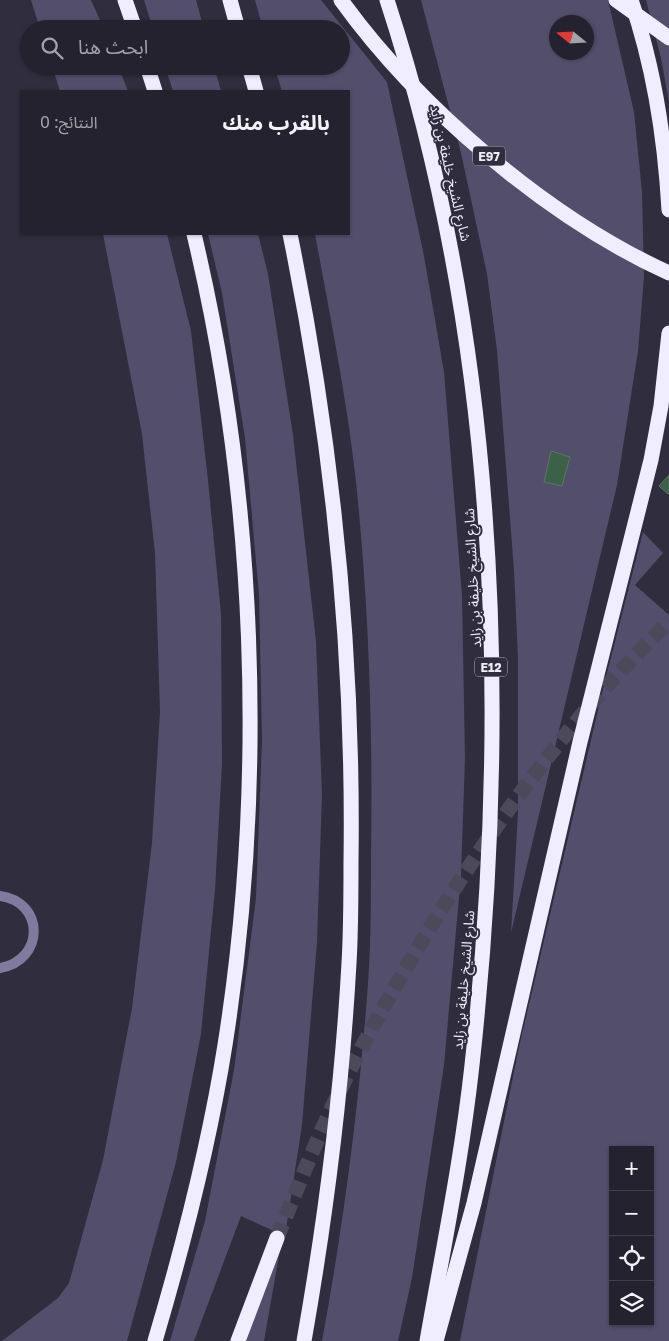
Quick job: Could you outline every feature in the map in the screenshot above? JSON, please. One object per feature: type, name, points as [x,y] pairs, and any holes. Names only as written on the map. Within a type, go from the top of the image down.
[{"type":"highway","points":[[125,0],[132,20]]},
{"type":"highway","points":[[230,0],[236,20]]},
{"type":"highway","name":"E97","points":[[341,0],[397,69],[444,117],[495,162],[550,202],[598,233],[669,273]]},
{"type":"highway","name":"شارع الشيخ خليفة بن زايد","points":[[387,0],[427,135],[461,297],[481,460],[490,606],[491,810],[480,986],[462,1138],[428,1341]]},
{"type":"highway","points":[[616,0],[669,38]]},
{"type":"highway","points":[[631,0],[643,34],[653,86],[662,137],[669,210]]},
{"type":"highway","points":[[150,75],[155,90]]},
{"type":"highway","points":[[252,75],[256,90]]},
{"type":"highway","points":[[155,1341],[188,1229],[209,1133],[225,1044],[242,905],[249,770],[248,656],[237,491],[215,336],[194,235]]},
{"type":"highway","points":[[290,235],[321,397],[342,573],[350,684],[352,822],[350,960],[338,1106],[327,1198],[304,1341]]},
{"type":"highway","points":[[436,1341],[476,1193],[580,742],[651,460],[661,406],[669,333]]},
{"type":"highway","points":[[238,1341],[277,1238]]},
{"type":"street","points":[[0,896],[17,901],[25,908],[31,917],[34,937],[26,955],[18,962],[0,968]]},
{"type":"shaded area","points":[[31,0],[91,0],[100,20],[37,20]]},
{"type":"shaded area","points":[[144,0],[196,0],[202,20],[150,20]]},
{"type":"shaded area","points":[[255,0],[321,0],[337,20],[261,20]]},
{"type":"shaded area","points":[[421,0],[608,0],[634,112],[642,192],[644,277],[638,351],[617,485],[511,933],[518,813],[518,660],[514,570],[497,350],[487,274],[461,153]]},
{"type":"shaded area","points":[[646,0],[669,0],[669,102],[661,58]]},
{"type":"shaded area","points":[[350,36],[387,82],[424,256],[444,372],[462,595],[465,758],[461,875],[444,1065],[412,1278],[398,1341],[322,1341],[343,1213],[367,997],[371,927],[371,716],[364,576],[356,482],[338,358],[315,235],[350,235],[350,90],[282,90],[277,75],[350,75]]},
{"type":"shaded area","points":[[55,75],[122,75],[128,90],[60,90]]},
{"type":"shaded area","points":[[168,75],[217,75],[221,90],[173,90]]},
{"type":"shaded area","points":[[103,235],[167,235],[191,331],[221,614],[222,763],[215,890],[201,1034],[176,1162],[127,1341],[2,1341],[58,1298],[69,1283],[103,1160],[132,1008],[152,843],[160,711],[155,553],[142,434]]},
{"type":"shaded area","points":[[208,235],[258,235],[268,274],[293,435],[316,641],[322,794],[317,942],[302,1125],[285,1236],[241,1216],[194,1341],[170,1341],[205,1221],[234,1070],[256,898],[262,741],[259,595],[245,438],[222,293]]},
{"type":"shaded area","points":[[643,532],[663,553],[635,585],[669,615],[669,1341],[460,1341],[519,1047],[603,689]]},
{"type":"shaded area","points":[[280,1250],[264,1341],[246,1341]]},
{"type":"building","points":[[551,451],[570,457],[562,486],[544,482]]},
{"type":"building","points":[[669,475],[669,493],[668,494],[659,486]]},
{"type":"tunnel","points":[[277,1238],[343,1083],[408,964],[468,868],[533,776],[568,732],[604,689],[669,621]]}]
